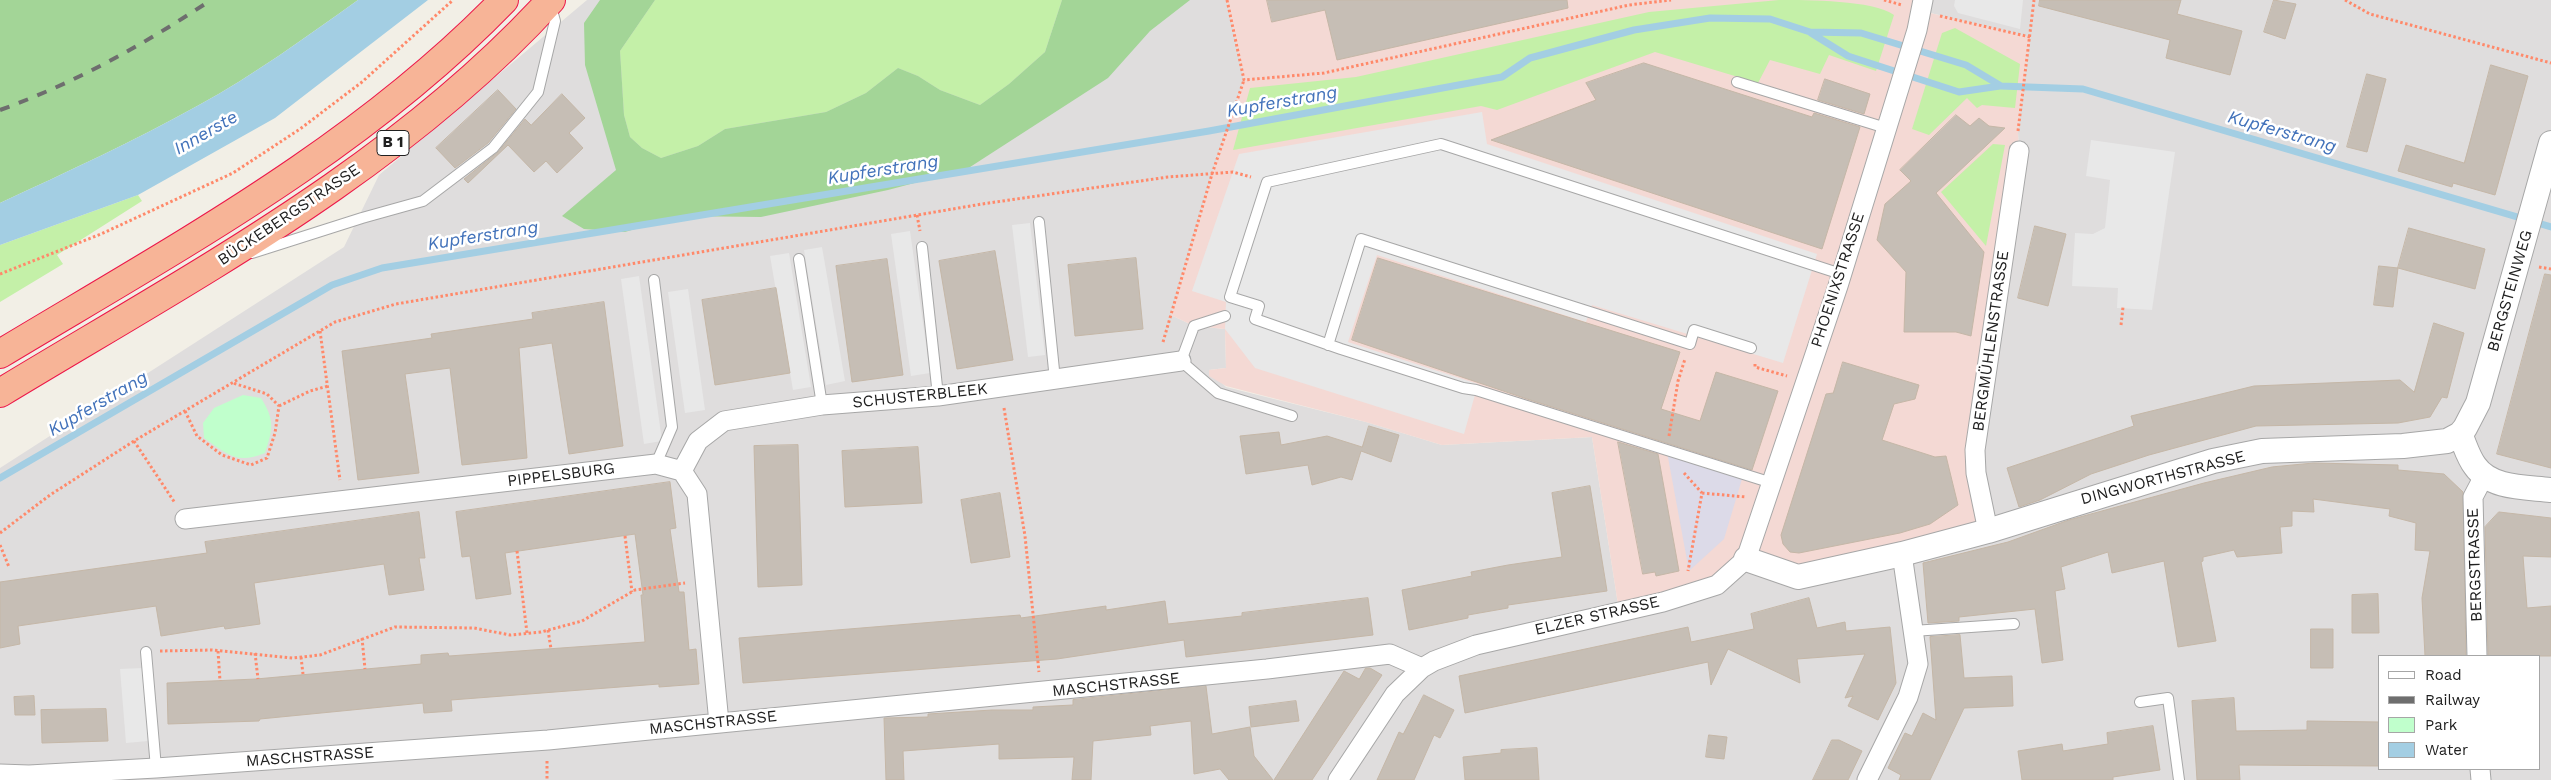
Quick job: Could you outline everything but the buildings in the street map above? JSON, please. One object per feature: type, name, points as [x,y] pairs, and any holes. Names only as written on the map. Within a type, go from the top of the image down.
[{"type":"highway","name":"BÜCKEBERGSTRASSE","points":[[0,354],[259,197],[344,139],[445,56],[504,0]]},
{"type":"highway","name":"BÜCKEBERGSTRASSE","points":[[0,393],[217,264],[369,162],[471,79],[550,1]]},
{"type":"street","name":"PHOENIXSTRASSE","points":[[1746,558],[1841,274],[1917,30],[1923,0]]},
{"type":"street","name":"BERGMÜHLENSTRASSE","points":[[1988,531],[1976,473],[1975,450],[2018,142]]},
{"type":"street","name":"BERGSTEINWEG","points":[[2460,434],[2470,421],[2478,403],[2551,143]]},
{"type":"street","name":"SCHUSTERBLEEK","points":[[682,472],[698,442],[724,421],[822,405],[938,396],[1001,388],[1181,361]]},
{"type":"street","name":"DINGWORTHSTRASSE","points":[[1902,554],[1988,531],[2213,460],[2262,451],[2424,444],[2447,440],[2460,434]]},
{"type":"street","points":[[2460,434],[2474,466],[2484,476],[2507,485],[2551,490]]},
{"type":"street","name":"PIPPELSBURG","points":[[185,519],[656,464],[682,472]]},
{"type":"street","points":[[682,472],[697,494],[720,722]]},
{"type":"street","name":"BERGSTRASSE","points":[[2477,655],[2473,497],[2484,476]]},
{"type":"street","points":[[1746,558],[1798,577],[1902,554],[1918,664],[1908,697],[1867,780]]},
{"type":"street","name":"ELZER STRASSE","points":[[1338,780],[1395,694],[1422,668],[1450,653],[1476,645],[1663,602],[1718,586],[1746,558]]},
{"type":"street","name":"MASCHSTRASSE","points":[[0,774],[29,775],[156,768],[548,740],[1267,669],[1375,655],[1398,656],[1422,668]]},
{"type":"lane","points":[[217,264],[353,220],[423,201],[493,148],[538,92],[555,21],[550,1]]},
{"type":"lane","points":[[1737,82],[1886,128]]},
{"type":"lane","points":[[1772,483],[1328,345],[1254,319],[1259,306],[1230,297],[1268,182],[1441,144],[1841,274]]},
{"type":"lane","points":[[1039,222],[1056,380]]},
{"type":"lane","points":[[1328,345],[1361,239],[1690,344],[1694,330],[1751,348]]},
{"type":"lane","points":[[922,246],[938,396]]},
{"type":"lane","points":[[799,259],[822,405]]},
{"type":"lane","points":[[654,280],[672,427],[656,464]]},
{"type":"lane","points":[[1225,316],[1194,326],[1181,361],[1218,393],[1292,416]]},
{"type":"lane","points":[[1913,631],[2014,624]]},
{"type":"lane","points":[[146,652],[156,768]]},
{"type":"lane","points":[[2140,702],[2168,698],[2179,780]]},
{"type":"path","points":[[0,274],[102,234],[233,173],[300,129],[362,82],[453,0]]},
{"type":"path","points":[[1156,364],[1212,174],[1244,80],[1227,0]]},
{"type":"path","points":[[1244,80],[1324,73],[1629,5],[1671,0]]},
{"type":"path","points":[[1884,0],[1904,6]]},
{"type":"path","points":[[2018,142],[2034,0]]},
{"type":"path","points":[[2345,0],[2370,14],[2551,63]]},
{"type":"path","points":[[1939,15],[2030,37]]},
{"type":"path","points":[[0,533],[50,495],[134,441],[335,322],[405,302],[982,204],[1168,176],[1233,172],[1268,182]]},
{"type":"path","points":[[2121,325],[2123,307]]},
{"type":"path","points":[[320,331],[343,501]]},
{"type":"path","points":[[1690,344],[1678,381],[1667,450],[1702,493],[1750,497]]},
{"type":"path","points":[[1770,372],[1787,376]]},
{"type":"path","points":[[232,383],[266,394],[279,406]]},
{"type":"path","points":[[279,406],[310,391],[328,386]]},
{"type":"path","points":[[1001,388],[1025,536],[1041,692]]},
{"type":"path","points":[[185,411],[198,436],[222,455],[251,465],[267,458],[275,433],[279,406]]},
{"type":"path","points":[[134,441],[185,519]]},
{"type":"path","points":[[1689,571],[1702,493]]},
{"type":"path","points":[[625,536],[632,592]]},
{"type":"path","points":[[0,545],[9,567]]},
{"type":"path","points":[[516,551],[527,633]]},
{"type":"path","points":[[146,652],[184,649],[218,650],[301,657],[320,655],[395,627],[474,628],[510,635],[527,633],[548,630],[582,621],[632,592],[705,580]]},
{"type":"path","points":[[548,630],[551,649]]},
{"type":"path","points":[[362,638],[365,669]]},
{"type":"path","points":[[218,650],[220,680]]},
{"type":"path","points":[[255,653],[258,679]]},
{"type":"path","points":[[301,657],[303,674]]},
{"type":"shaded area","points":[[587,0],[1227,0],[1244,80],[1212,174],[1171,315],[1194,326],[1225,329],[1226,368],[1209,370],[1226,387],[1366,422],[1442,445],[1592,437],[1619,611],[1746,559],[1976,473],[2019,151],[2018,133],[1939,15],[1922,11],[1923,0],[2551,0],[2551,780],[0,780],[0,468],[344,247],[379,175]]},
{"type":"shaded area","points":[[1227,0],[1923,0],[1922,11],[2030,37],[2018,133],[2019,151],[1975,450],[1988,531],[1798,577],[1760,564],[1717,585],[1619,611],[1592,437],[1442,445],[1366,422],[1226,386],[1209,376],[1209,370],[1226,368],[1225,329],[1194,326],[1171,315],[1212,174],[1244,80]]},
{"type":"shaded area","points":[[1955,0],[2023,0],[2020,29],[1958,13],[1954,6]]},
{"type":"shaded area","points":[[1482,112],[1487,144],[1817,254],[1783,363],[1592,305],[1586,322],[1377,255],[1348,342],[1478,384],[1464,434],[1255,368],[1225,329],[1226,302],[1192,291],[1239,154]]},
{"type":"shaded area","points":[[2091,140],[2175,152],[2152,310],[2117,308],[2118,288],[2072,286],[2075,233],[2093,234],[2105,228],[2110,180],[2086,176]]},
{"type":"shaded area","points":[[1030,223],[1045,355],[1028,357],[1012,225]]},
{"type":"shaded area","points":[[910,231],[930,373],[911,376],[891,234]]},
{"type":"shaded area","points":[[822,247],[845,381],[826,385],[804,250]]},
{"type":"shaded area","points":[[789,253],[811,387],[793,390],[770,256]]},
{"type":"shaded area","points":[[639,276],[662,441],[644,444],[621,279]]},
{"type":"shaded area","points":[[688,289],[705,410],[685,413],[668,292]]},
{"type":"shaded area","points":[[1667,452],[1742,479],[1724,539],[1689,571]]},
{"type":"shaded area","points":[[143,668],[148,741],[126,743],[120,669]]},
{"type":"green space","points":[[0,0],[358,0],[240,81],[175,118],[125,144],[0,203]]},
{"type":"green space","points":[[600,0],[655,0],[620,51],[624,115],[630,137],[642,148],[661,158],[698,146],[725,129],[826,112],[866,93],[898,68],[918,76],[940,90],[980,105],[1009,84],[1045,52],[1062,0],[1190,0],[1150,31],[1108,78],[967,169],[888,190],[761,217],[678,216],[625,232],[584,229],[562,216],[616,170],[585,65],[584,23]]},
{"type":"green space","points":[[655,0],[1062,0],[1045,52],[1009,84],[980,105],[940,90],[918,76],[898,68],[866,93],[826,112],[725,129],[698,146],[661,158],[642,148],[630,137],[624,115],[620,51]]},
{"type":"green space","points":[[1779,0],[1856,4],[1871,6],[1894,15],[1876,71],[1829,55],[1820,74],[1770,60],[1758,83],[1655,52],[1497,110],[1481,106],[1233,150],[1250,88],[1356,77],[1649,12]]},
{"type":"green space","points":[[1955,28],[2020,64],[2015,108],[1982,105],[1977,108],[1967,98],[1929,135],[1912,129],[1942,33]]},
{"type":"green space","points":[[1993,144],[2005,145],[1986,246],[1941,192]]},
{"type":"green space","points":[[138,195],[142,201],[57,255],[63,264],[0,302],[0,245]]},
{"type":"green space","points":[[243,395],[261,398],[269,412],[271,431],[265,453],[247,458],[239,458],[226,453],[204,438],[203,423],[214,408]]},
{"type":"water","name":"Innerste","points":[[358,0],[428,0],[275,118],[138,195],[0,245],[0,203],[125,144],[175,118],[240,81]]},
{"type":"waterway","name":"Kupferstrang","points":[[0,478],[332,285],[382,268],[1209,131],[1502,77],[1530,58],[1634,30],[1710,18],[1770,19],[1810,32],[1861,33],[1966,65],[2001,86],[2083,89],[2551,227]]},
{"type":"waterway","name":"Kupferstrang","points":[[1811,33],[1848,56],[1959,92],[2000,86]]},
{"type":"railway","points":[[0,110],[83,75],[135,47],[211,0]]}]
